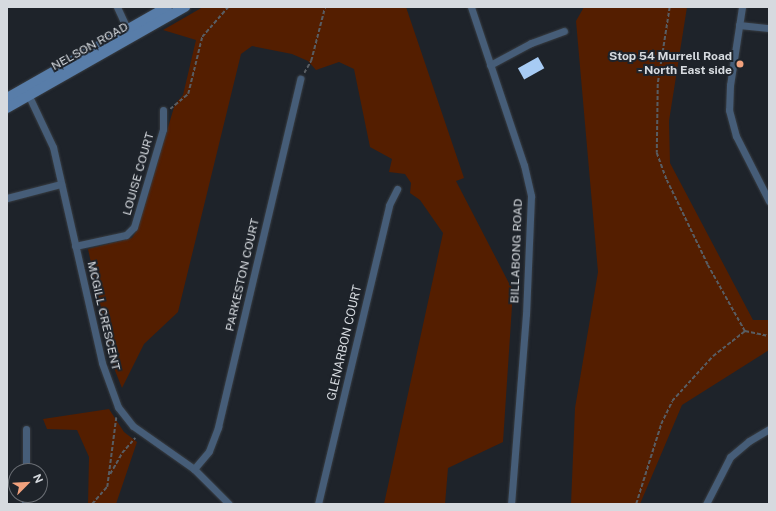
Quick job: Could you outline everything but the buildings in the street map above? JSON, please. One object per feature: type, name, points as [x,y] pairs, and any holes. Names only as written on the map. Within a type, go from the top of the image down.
[{"type":"main road","name":"NELSON ROAD","points":[[130,35],[167,7]]},
{"type":"main road","name":"NELSON ROAD","points":[[7,108],[27,92],[130,35],[185,7]]},
{"type":"main road","name":"NELSON ROAD","points":[[7,98],[27,92]]},
{"type":"street","points":[[116,7],[130,35]]},
{"type":"street","name":"BILLABONG ROAD","points":[[471,7],[531,196],[526,314],[511,504]]},
{"type":"street","points":[[742,7],[730,85],[731,120],[742,151],[769,201]]},
{"type":"street","points":[[739,25],[769,28]]},
{"type":"street","points":[[490,65],[531,43],[564,31]]},
{"type":"street","name":"PARKESTON COURT","points":[[194,469],[209,451],[218,427],[300,79]]},
{"type":"street","name":"MCGILL CRESCENT","points":[[27,92],[50,140],[102,362],[118,407],[139,431],[194,469],[230,504]]},
{"type":"street","name":"LOUISE COURT","points":[[75,246],[126,235],[134,228],[163,129],[167,110]]},
{"type":"street","points":[[7,198],[61,184]]},
{"type":"street","name":"GLENARBON COURT","points":[[318,504],[389,205],[397,189]]},
{"type":"street","points":[[26,429],[26,463]]},
{"type":"street","points":[[706,504],[730,456],[749,441],[769,429]]},
{"type":"path","points":[[167,110],[188,94],[202,37],[228,7]]},
{"type":"path","points":[[300,79],[311,61],[325,7]]},
{"type":"path","points":[[670,7],[658,84],[657,153],[666,180],[708,265],[745,331],[769,336]]},
{"type":"path","points":[[636,504],[661,424],[672,401],[713,356],[745,331]]},
{"type":"path","points":[[92,504],[107,487],[110,476],[118,407]]},
{"type":"path","points":[[110,476],[139,431]]},
{"type":"shaded area","points":[[203,7],[406,7],[464,178],[456,181],[513,291],[503,442],[448,468],[445,504],[384,504],[443,233],[420,200],[410,193],[411,183],[405,174],[389,172],[392,159],[370,147],[354,69],[339,62],[316,70],[308,61],[292,54],[252,46],[241,54],[178,312],[144,344],[122,388],[114,368],[88,249],[132,238],[137,230],[175,104],[183,95],[196,40],[163,30]]},
{"type":"shaded area","points":[[584,7],[687,7],[669,121],[670,163],[753,320],[769,320],[769,350],[682,405],[640,504],[571,504],[575,408],[598,272],[576,21]]},
{"type":"shaded area","points":[[109,409],[124,432],[137,442],[116,504],[88,504],[89,457],[77,430],[47,429],[43,419]]},
{"type":"place","name":"Stop 54 Murrell Road - North East side","points":[[740,64]]}]
